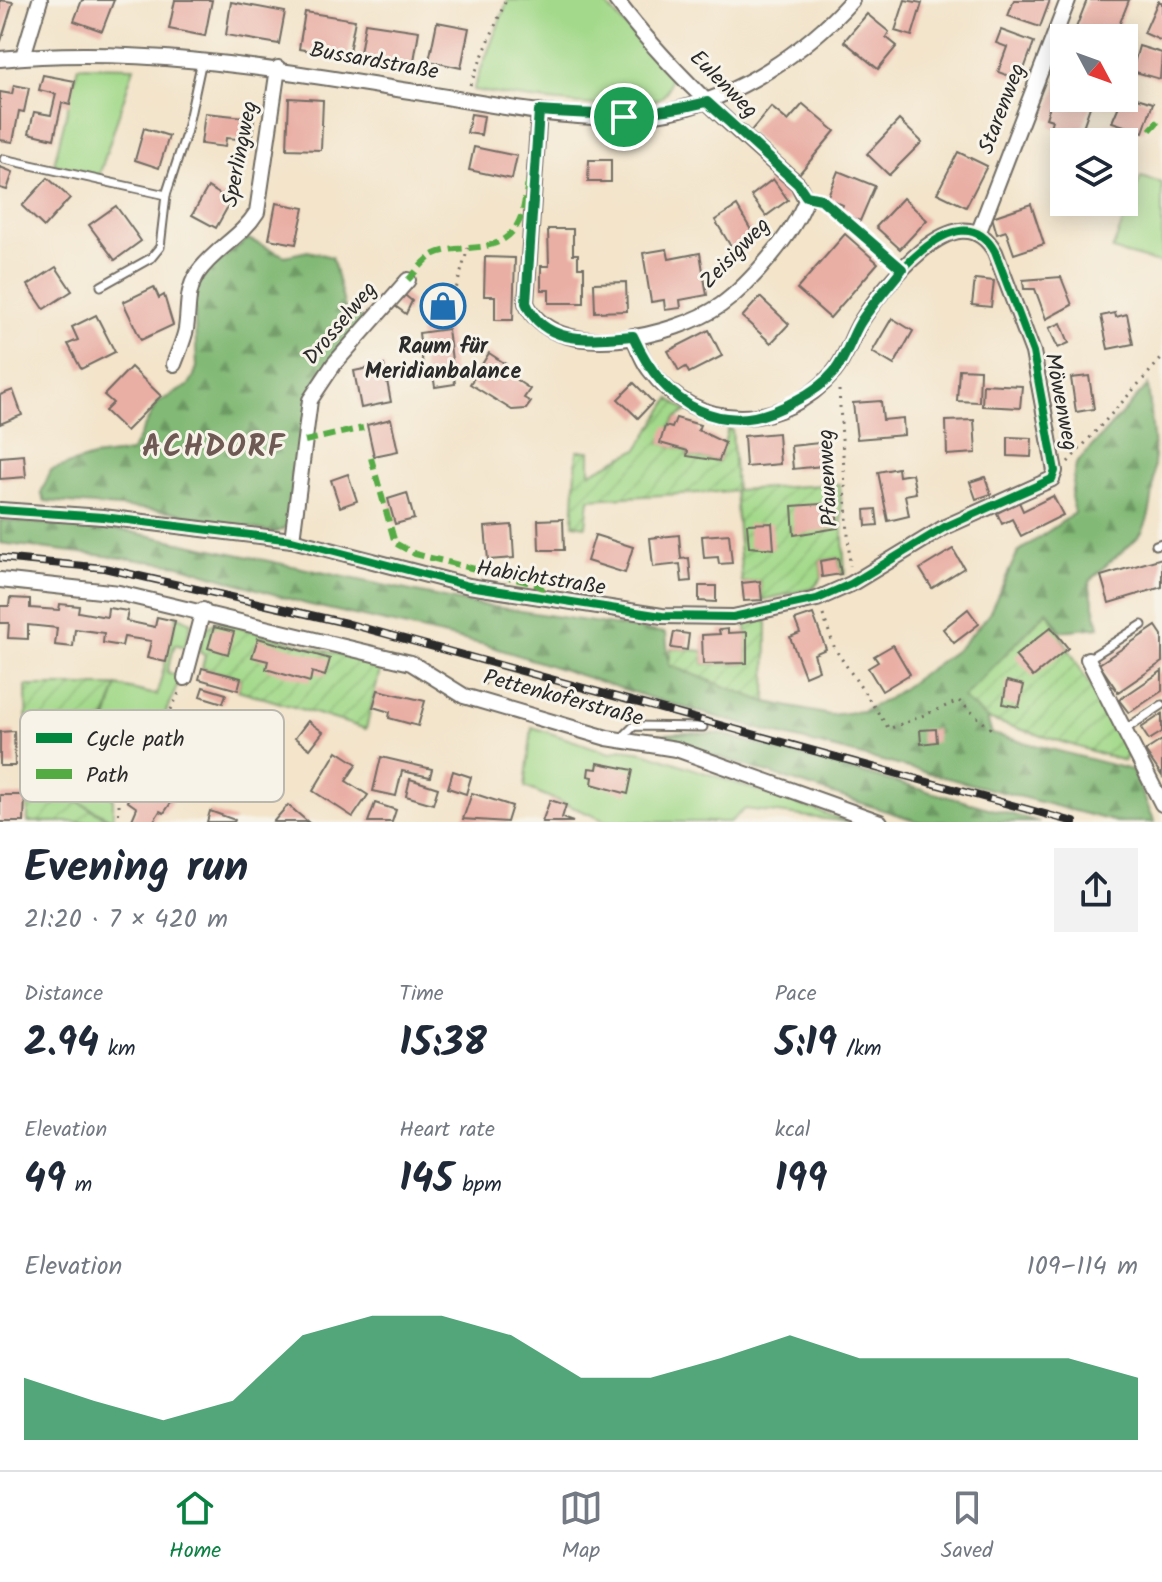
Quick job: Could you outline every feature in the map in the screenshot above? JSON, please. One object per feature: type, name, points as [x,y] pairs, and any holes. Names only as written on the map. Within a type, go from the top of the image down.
[{"type":"street","points":[[23,56],[40,0]]},
{"type":"street","name":"Eulenweg","points":[[616,0],[640,33],[707,102],[798,184],[806,196]]},
{"type":"street","name":"Bussardstraße","points":[[0,59],[23,56],[157,56],[202,60],[278,68],[539,111],[624,117],[707,102],[771,68],[852,0]]},
{"type":"street","name":"Starenweg","points":[[978,234],[1068,0]]},
{"type":"street","name":"Sperlingweg","points":[[174,364],[186,330],[188,293],[196,276],[208,261],[246,230],[257,212],[278,68]]},
{"type":"street","points":[[539,111],[526,303],[541,325],[552,332],[584,339],[633,336],[648,368],[683,403],[699,412],[751,417],[780,410],[810,393],[835,371],[861,322],[902,269],[936,239],[956,232],[978,234]]},
{"type":"street","name":"Zeisigweg","points":[[633,336],[690,322],[721,304],[778,245],[803,209],[806,196]]},
{"type":"street","name":"Möwenweg","points":[[978,234],[989,240],[995,252],[1033,352],[1055,471],[1052,479]]},
{"type":"street","name":"Drosselweg","points":[[292,540],[310,400],[334,364],[408,280]]},
{"type":"street","name":"Habichtstraße","points":[[0,510],[103,517],[292,540],[469,586],[662,616],[733,617],[817,599],[851,584],[945,527],[1052,479]]},
{"type":"street","name":"Pettenkoferstraße","points":[[0,580],[119,593],[203,610],[411,663],[464,696],[620,740],[676,749],[875,821]]},
{"type":"street","points":[[185,678],[203,610]]},
{"type":"street","points":[[1088,659],[1160,797]]},
{"type":"lane","points":[[101,286],[151,258],[160,247],[166,195],[186,134],[202,60]]},
{"type":"lane","points":[[4,159],[166,195]]},
{"type":"lane","points":[[1088,659],[1142,625]]},
{"type":"lane","points":[[1124,730],[1162,705]]},
{"type":"lane","points":[[620,740],[634,726],[703,727]]},
{"type":"path","points":[[463,100],[506,0]]},
{"type":"path","points":[[806,196],[821,199],[902,269]]},
{"type":"path","points":[[452,303],[468,248]]},
{"type":"path","points":[[1052,479],[1162,358]]},
{"type":"path","points":[[817,599],[835,649],[889,729],[959,701],[992,730]]},
{"type":"path","points":[[483,683],[488,667]]},
{"type":"path","points":[[171,710],[176,701]]},
{"type":"path","points":[[118,822],[119,802]]},
{"type":"green space","points":[[508,0],[602,0],[667,73],[670,79],[666,92],[649,102],[600,105],[473,90]]},
{"type":"green space","points":[[78,66],[134,67],[99,176],[54,164]]},
{"type":"green space","points":[[1141,177],[1162,183],[1162,264],[1112,250],[1126,216],[1138,216],[1138,185]]},
{"type":"green space","points":[[248,239],[285,256],[308,251],[332,257],[345,308],[369,323],[315,389],[292,516],[285,528],[275,533],[168,511],[45,501],[41,493],[51,470],[93,457],[131,452],[157,403],[188,386],[197,367],[194,301],[199,284],[209,270]]},
{"type":"green space","points":[[1148,385],[1154,460],[1152,500],[1142,532],[1089,583],[1099,627],[1061,631],[1048,612],[964,698],[987,719],[992,734],[1132,770],[1155,822],[1117,822],[774,733],[654,699],[486,645],[306,604],[179,565],[0,543],[0,520],[127,531],[468,603],[666,633],[669,665],[766,702],[830,715],[863,711],[888,699],[959,648],[988,616],[1018,552],[1075,513],[1071,497],[1076,464]]},
{"type":"green space","points":[[670,399],[687,411],[676,418],[660,443],[688,451],[687,456],[719,461],[728,429],[732,429],[736,490],[840,484],[845,574],[841,574],[838,558],[820,561],[822,577],[814,588],[762,600],[760,581],[742,583],[735,491],[589,499],[586,526],[573,524],[577,451],[590,451],[590,473],[638,449]]},
{"type":"green space","points":[[1047,611],[1129,754],[1124,761],[987,719],[963,698]]},
{"type":"green space","points":[[177,615],[191,622],[185,647],[175,644],[167,672],[181,677],[167,710],[110,710],[117,686],[157,695]]},
{"type":"green space","points":[[767,620],[766,702],[669,665],[671,648],[703,651],[703,664],[747,663],[746,622]]},
{"type":"green space","points":[[217,621],[381,666],[366,729],[238,690],[241,678],[202,668],[205,655],[199,652],[205,629]]},
{"type":"green space","points":[[26,686],[117,686],[109,710],[26,710]]},
{"type":"green space","points":[[532,727],[610,753],[621,749],[644,752],[850,822],[745,809],[730,822],[608,822],[525,787]]},
{"type":"green space","points":[[721,734],[1039,822],[920,822],[650,735]]},
{"type":"green space","points":[[28,802],[79,802],[113,822],[28,822]]},
{"type":"green space","points":[[79,802],[113,802],[113,820]]},
{"type":"building","points":[[0,0],[13,2],[1,41],[0,41]]},
{"type":"building","points":[[82,0],[114,0],[102,31],[74,21]]},
{"type":"building","points":[[175,0],[212,0],[205,36],[169,29]]},
{"type":"building","points":[[905,0],[922,3],[912,36],[895,31]]},
{"type":"building","points":[[1014,0],[1050,0],[1040,27],[1008,16]]},
{"type":"building","points":[[1087,0],[1129,0],[1120,24],[1078,24]]},
{"type":"building","points":[[1158,1],[1162,3],[1162,41],[1144,33]]},
{"type":"building","points":[[231,2],[285,12],[279,44],[226,35]]},
{"type":"building","points":[[305,12],[355,20],[348,57],[299,49]]},
{"type":"building","points":[[867,14],[889,32],[886,37],[897,46],[878,69],[844,41]]},
{"type":"building","points":[[437,22],[469,28],[461,68],[429,61]]},
{"type":"building","points":[[365,23],[419,31],[413,67],[359,59]]},
{"type":"building","points":[[1001,30],[1034,42],[1020,80],[998,72],[1007,47],[996,43]]},
{"type":"building","points":[[1139,46],[1162,53],[1160,79],[1138,73]]},
{"type":"building","points":[[43,75],[75,81],[70,105],[62,103],[54,139],[29,133],[34,112],[51,115],[56,94],[39,90]]},
{"type":"building","points":[[14,85],[29,88],[24,112],[19,111],[13,142],[0,140],[0,92],[12,94]]},
{"type":"building","points":[[289,98],[323,100],[321,150],[287,149]]},
{"type":"building","points":[[1138,98],[1153,103],[1143,132],[1112,122],[1116,112],[1138,112]]},
{"type":"building","points":[[803,104],[835,131],[799,174],[750,132],[771,107],[788,121]]},
{"type":"building","points":[[1050,106],[1050,112],[1088,112],[1083,128],[1053,128],[1050,127],[1052,120],[1046,118]]},
{"type":"building","points":[[205,113],[254,118],[252,140],[226,138],[225,147],[201,144]]},
{"type":"building","points":[[471,114],[484,116],[481,135],[467,133]]},
{"type":"building","points":[[899,120],[922,142],[889,175],[867,154]]},
{"type":"building","points":[[144,128],[169,136],[159,168],[135,160]]},
{"type":"building","points":[[474,147],[517,156],[512,179],[469,170]]},
{"type":"building","points":[[958,152],[987,166],[966,207],[937,193]]},
{"type":"building","points":[[589,160],[611,160],[611,182],[588,182]]},
{"type":"building","points":[[0,167],[13,172],[7,190],[0,188]]},
{"type":"building","points":[[838,171],[875,186],[860,221],[840,213],[843,205],[827,198]]},
{"type":"building","points":[[48,178],[70,198],[44,227],[22,206]]},
{"type":"building","points":[[773,179],[788,200],[766,216],[751,196]]},
{"type":"building","points":[[208,187],[231,201],[216,228],[192,215]]},
{"type":"building","points":[[903,198],[927,220],[900,249],[876,227]]},
{"type":"building","points":[[276,203],[304,208],[296,244],[269,239]]},
{"type":"building","points":[[1031,204],[1044,244],[1014,254],[1006,231],[997,234],[992,217]]},
{"type":"building","points":[[116,206],[141,241],[115,260],[89,225]]},
{"type":"building","points":[[737,206],[755,237],[733,250],[715,220]]},
{"type":"building","points":[[548,229],[573,229],[573,254],[578,254],[578,267],[584,267],[584,303],[549,303],[549,290],[541,290],[541,266],[549,266]]},
{"type":"building","points":[[845,234],[878,263],[830,318],[797,289]]},
{"type":"building","points":[[667,249],[669,259],[700,253],[707,295],[680,300],[681,308],[665,310],[664,300],[651,302],[643,253]]},
{"type":"building","points":[[485,257],[515,258],[513,320],[495,320],[495,296],[484,296]]},
{"type":"building","points":[[56,267],[72,291],[44,309],[28,285]]},
{"type":"building","points":[[1061,277],[1072,305],[1046,319],[1035,289],[1024,289],[1023,280]]},
{"type":"building","points":[[975,279],[994,281],[991,307],[972,305]]},
{"type":"building","points":[[626,282],[627,311],[595,312],[594,283]]},
{"type":"building","points":[[154,287],[159,298],[164,295],[173,325],[141,340],[123,302]]},
{"type":"building","points":[[434,287],[451,290],[449,303],[456,304],[453,321],[424,315]]},
{"type":"building","points":[[401,292],[412,301],[406,314],[391,303]]},
{"type":"building","points":[[760,297],[789,324],[771,343],[742,317]]},
{"type":"building","points":[[1115,313],[1116,317],[1127,314],[1133,344],[1108,349],[1101,316]]},
{"type":"building","points":[[96,315],[115,352],[81,369],[68,344],[78,340],[72,327]]},
{"type":"building","points":[[892,318],[913,331],[894,365],[872,352]]},
{"type":"building","points":[[1061,323],[1069,343],[1058,348],[1049,328]]},
{"type":"building","points":[[448,329],[455,384],[435,387],[433,374],[424,375],[419,333]]},
{"type":"building","points":[[709,330],[722,356],[689,373],[686,367],[679,371],[668,351]]},
{"type":"building","points":[[489,353],[507,365],[503,371],[530,389],[524,398],[531,402],[526,409],[512,410],[470,384]]},
{"type":"building","points":[[384,365],[391,402],[361,408],[354,371]]},
{"type":"building","points":[[131,367],[161,396],[126,431],[105,411],[113,403],[104,395]]},
{"type":"building","points":[[959,369],[980,370],[979,402],[957,401]]},
{"type":"building","points":[[1089,376],[1094,409],[1076,412],[1071,378]]},
{"type":"building","points":[[634,383],[653,402],[638,418],[618,399]]},
{"type":"building","points":[[983,384],[1022,386],[1020,408],[982,406]]},
{"type":"building","points":[[13,390],[22,415],[0,424],[0,395]]},
{"type":"building","points":[[881,401],[883,420],[903,418],[904,435],[857,439],[853,403]]},
{"type":"building","points":[[676,418],[700,425],[698,430],[725,443],[719,461],[687,456],[688,451],[660,443],[665,426],[672,428]]},
{"type":"building","points":[[391,419],[398,451],[374,456],[367,425]]},
{"type":"building","points":[[974,420],[976,453],[947,455],[946,421]]},
{"type":"building","points":[[778,433],[780,464],[746,467],[744,436]]},
{"type":"building","points":[[1008,437],[1032,438],[1031,457],[1008,456]]},
{"type":"building","points":[[819,443],[822,466],[793,469],[791,446]]},
{"type":"building","points":[[24,455],[26,477],[0,479],[0,457]]},
{"type":"building","points":[[898,468],[899,476],[912,474],[916,493],[905,495],[909,516],[888,521],[878,472]]},
{"type":"building","points":[[348,474],[357,501],[340,507],[331,480]]},
{"type":"building","points":[[985,477],[991,494],[976,499],[970,482]]},
{"type":"building","points":[[407,493],[414,519],[395,524],[388,499]]},
{"type":"building","points":[[1053,496],[1063,515],[1021,536],[1012,519],[1002,524],[997,513],[1019,502],[1023,511]]},
{"type":"building","points":[[836,503],[838,528],[794,535],[792,506]]},
{"type":"building","points":[[876,509],[878,525],[866,526],[865,510]]},
{"type":"building","points":[[563,519],[564,550],[539,550],[538,520]]},
{"type":"building","points":[[772,523],[774,549],[749,547],[747,524]]},
{"type":"building","points":[[512,525],[514,558],[488,560],[485,527]]},
{"type":"building","points":[[729,534],[732,563],[719,564],[718,557],[704,558],[702,536]]},
{"type":"building","points":[[595,535],[633,547],[625,573],[587,561]]},
{"type":"building","points":[[679,535],[681,559],[689,558],[691,581],[682,582],[680,564],[653,567],[650,538]]},
{"type":"building","points":[[953,549],[964,568],[932,588],[920,569]]},
{"type":"building","points":[[838,558],[841,574],[822,577],[820,561]]},
{"type":"building","points":[[1162,558],[1162,587],[1109,603],[1101,576]]},
{"type":"building","points":[[760,581],[762,600],[744,601],[742,583]]},
{"type":"building","points":[[699,586],[716,586],[716,602],[699,601]]},
{"type":"building","points":[[10,598],[30,599],[30,608],[59,610],[60,604],[79,606],[78,612],[107,617],[108,608],[128,611],[126,621],[155,627],[157,617],[175,621],[166,662],[147,658],[151,641],[124,637],[122,646],[103,643],[104,633],[75,629],[73,647],[55,645],[57,628],[28,625],[28,639],[8,638],[9,623],[0,623],[0,606],[9,606]]},
{"type":"building","points":[[968,609],[979,624],[954,643],[943,629]]},
{"type":"building","points":[[813,614],[826,649],[814,654],[819,670],[805,676],[790,637],[800,633],[795,620]]},
{"type":"building","points":[[1156,626],[1162,635],[1162,662],[1118,692],[1099,664]]},
{"type":"building","points":[[214,627],[234,632],[228,654],[208,648]]},
{"type":"building","points":[[1051,627],[1068,648],[1033,677],[1015,656]]},
{"type":"building","points":[[728,629],[728,633],[747,632],[747,663],[703,664],[702,635],[720,634],[719,630]]},
{"type":"building","points":[[674,632],[689,634],[687,650],[671,648]]},
{"type":"building","points":[[258,638],[330,659],[325,676],[312,672],[310,682],[266,669],[268,661],[252,657]]},
{"type":"building","points":[[893,645],[910,674],[882,691],[868,668],[878,662],[874,656]]},
{"type":"building","points":[[202,668],[241,678],[238,690],[199,679]]},
{"type":"building","points":[[1162,671],[1162,691],[1129,713],[1119,700]]},
{"type":"building","points":[[1007,681],[1024,685],[1019,707],[1003,704]]},
{"type":"building","points":[[203,687],[226,694],[223,703],[200,696]]},
{"type":"building","points":[[378,690],[425,701],[418,726],[389,718],[390,712],[373,707]]},
{"type":"building","points":[[1162,714],[1162,732],[1149,740],[1141,728]]},
{"type":"building","points":[[308,721],[323,732],[310,749],[295,738]]},
{"type":"building","points":[[936,729],[937,742],[921,744],[920,730]]},
{"type":"building","points":[[14,731],[15,766],[0,766],[0,732]]},
{"type":"building","points":[[1162,740],[1162,776],[1145,751]]},
{"type":"building","points":[[337,751],[357,764],[346,781],[368,795],[353,817],[313,791]]},
{"type":"building","points":[[381,757],[432,769],[430,777],[402,771],[396,796],[373,791]]},
{"type":"building","points":[[598,763],[633,770],[628,794],[592,784],[593,777],[588,776],[589,768],[597,769]]},
{"type":"building","points":[[453,771],[471,777],[466,794],[448,788]]},
{"type":"building","points":[[410,779],[438,788],[433,804],[406,796]]},
{"type":"building","points":[[472,793],[512,806],[507,822],[463,819]]},
{"type":"building","points":[[0,795],[20,795],[20,802],[25,802],[24,822],[0,822]]},
{"type":"building","points":[[550,800],[566,805],[562,818],[573,822],[542,822]]},
{"type":"building","points":[[128,802],[172,802],[153,822],[131,822],[137,808]]},
{"type":"building","points":[[375,803],[396,810],[392,822],[368,822]]},
{"type":"building","points":[[288,805],[308,822],[273,822]]},
{"type":"building","points":[[210,811],[235,820],[207,822]]},
{"type":"railway","points":[[0,558],[104,568],[346,623],[1074,822]]},
{"type":"marked path","points":[[1150,130],[1162,117]]},
{"type":"marked path","points":[[408,280],[435,254],[495,244],[512,232],[521,217],[534,169]]},
{"type":"marked path","points":[[305,441],[363,428]]},
{"type":"marked path","points":[[371,458],[395,543],[415,554],[539,585],[545,593]]},
{"type":"cycle path","points":[[0,510],[103,517],[292,540],[469,586],[662,616],[733,617],[817,599],[851,584],[945,527],[1052,479],[1055,471],[1033,352],[995,252],[980,235],[962,231],[942,237],[922,251],[902,269],[870,308],[834,372],[813,392],[790,406],[765,414],[740,417],[715,414],[691,405],[668,390],[649,369],[633,336]]},
{"type":"place","name":"Raum für Meridianbalance","points":[[443,306]]},
{"type":"district","name":"ACHDORF","points":[[214,448]]},
{"type":"route","points":[[707,102],[798,184],[806,196],[821,199],[902,269],[861,322],[835,371],[810,393],[780,410],[751,417],[699,412],[683,403],[648,368],[633,336],[569,337],[552,332],[532,315],[526,303],[527,264],[539,111],[624,117],[707,102]]}]
